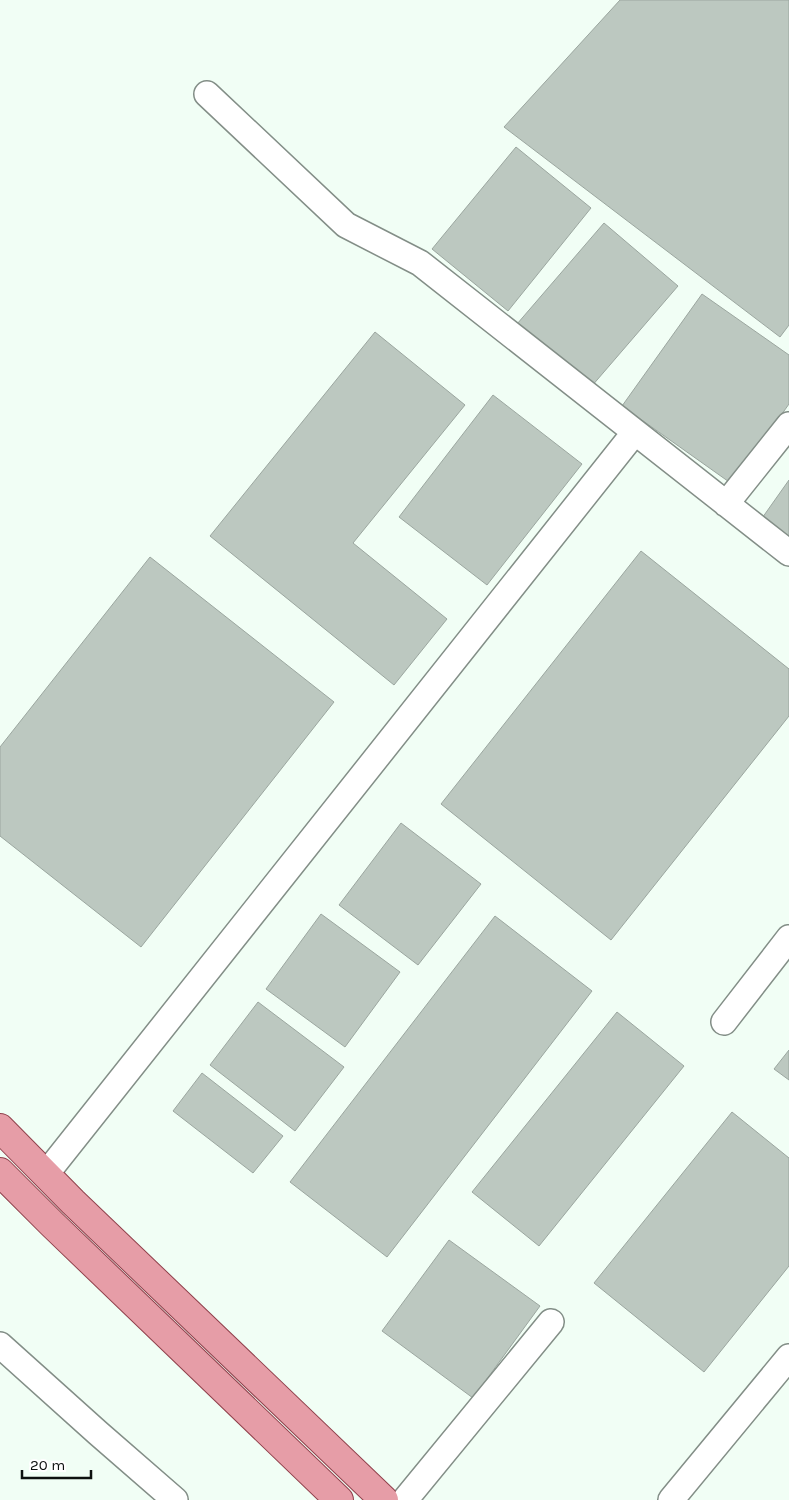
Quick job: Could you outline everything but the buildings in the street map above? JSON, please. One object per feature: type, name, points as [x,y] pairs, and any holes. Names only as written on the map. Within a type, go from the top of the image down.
[{"type":"main road","points":[[0,1128],[384,1500]]},
{"type":"main road","points":[[0,1172],[339,1500]]},
{"type":"street","points":[[207,94],[346,225],[420,263],[789,553]]},
{"type":"street","points":[[726,504],[789,425]]},
{"type":"street","points":[[46,1174],[635,432]]},
{"type":"street","points":[[724,1022],[789,938]]},
{"type":"street","points":[[405,1500],[551,1322]]},
{"type":"street","points":[[0,1345],[175,1500]]},
{"type":"street","points":[[671,1500],[789,1358]]}]
